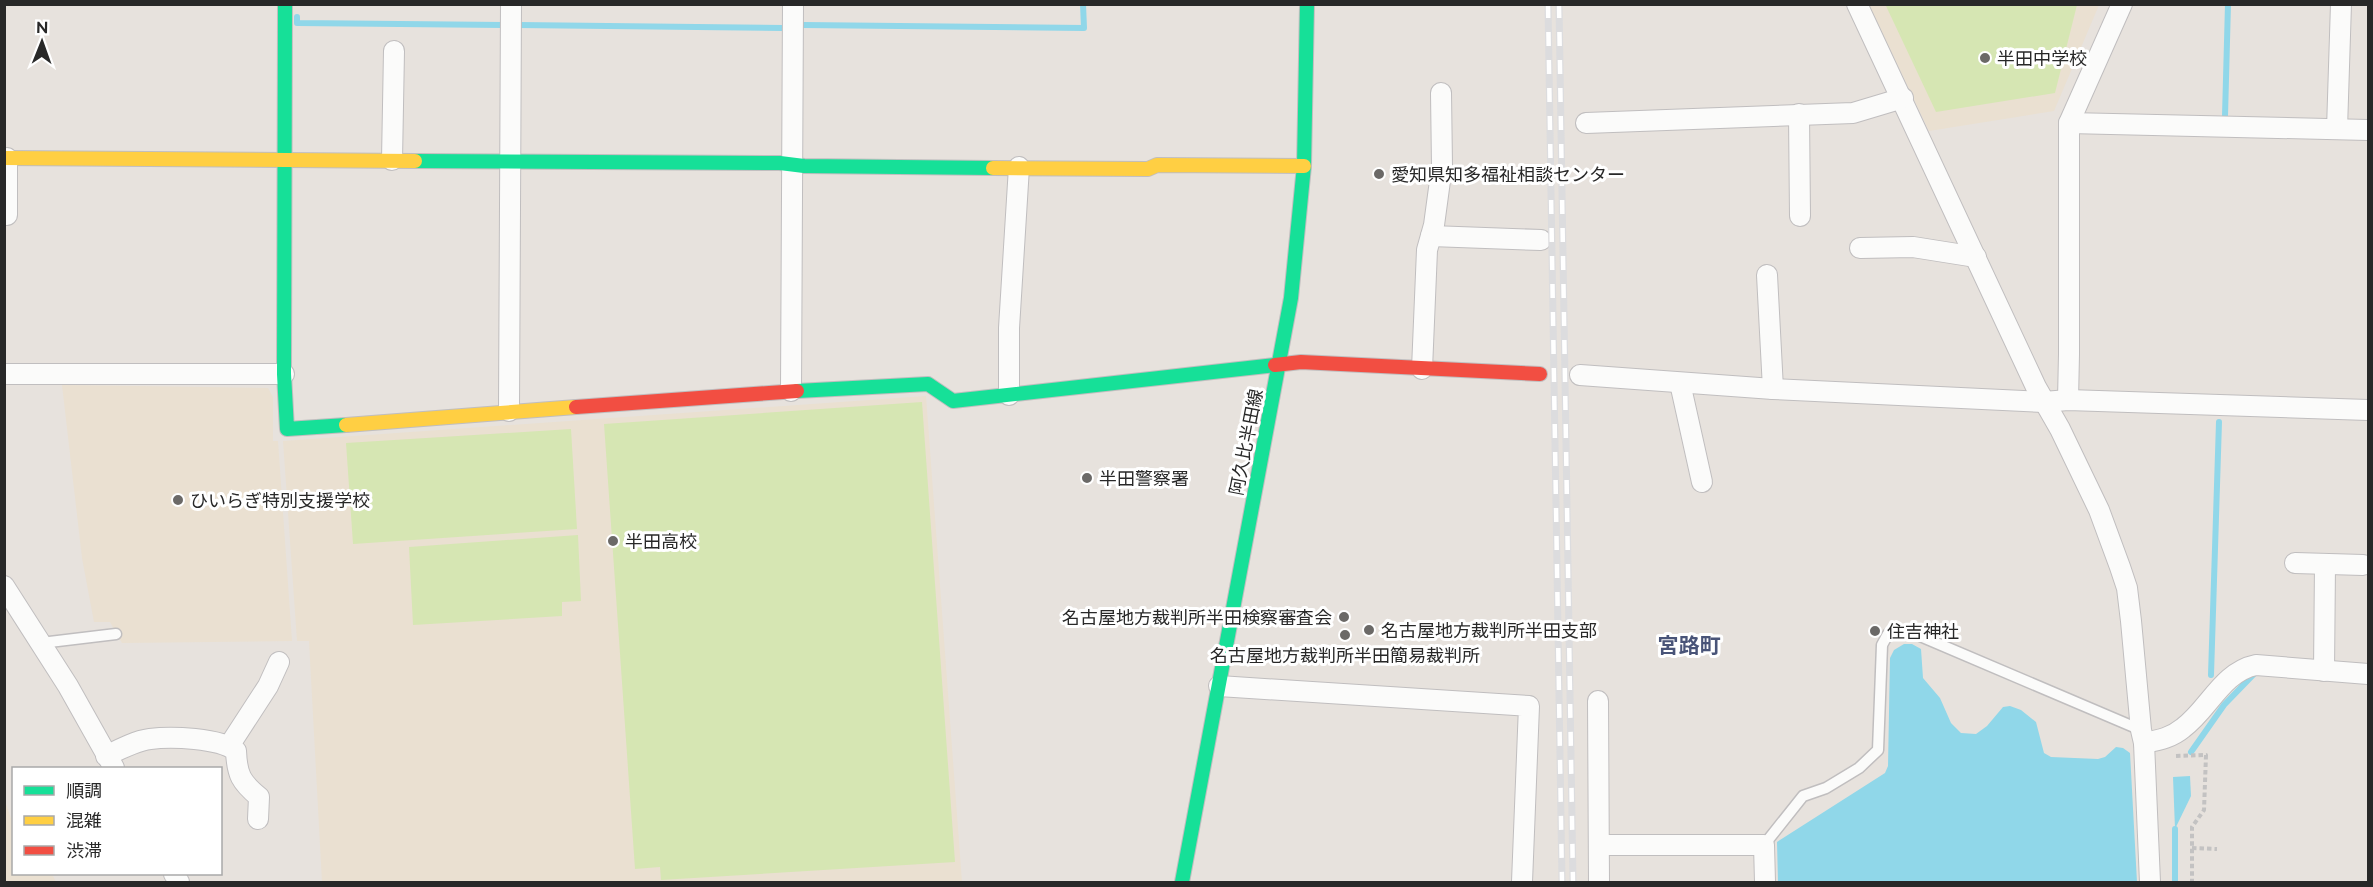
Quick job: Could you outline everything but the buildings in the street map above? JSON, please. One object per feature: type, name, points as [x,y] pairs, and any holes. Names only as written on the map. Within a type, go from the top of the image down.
[{"type":"street","points":[[285,4],[284,374],[287,429],[791,391],[928,384],[953,401],[1301,362],[1540,374]]},
{"type":"street","points":[[509,411],[511,4]]},
{"type":"street","points":[[791,391],[793,4]]},
{"type":"street","name":"阿久比半田線","points":[[1182,882],[1291,298],[1304,166],[1307,4]]},
{"type":"street","points":[[1857,4],[2044,402],[2060,429],[2099,510],[2127,588],[2137,672],[2150,882]]},
{"type":"street","points":[[2068,400],[2068,123],[2122,4]]},
{"type":"street","points":[[2337,129],[2341,4]]},
{"type":"street","points":[[392,160],[394,51]]},
{"type":"street","points":[[1422,369],[1427,250],[1442,166],[1442,93]]},
{"type":"street","points":[[1586,123],[1853,113],[1903,98]]},
{"type":"street","points":[[1799,114],[1800,216]]},
{"type":"street","points":[[2068,123],[2368,130]]},
{"type":"street","points":[[4,215],[7,215],[6,159],[285,159],[1148,169],[1157,165],[1304,166]]},
{"type":"street","points":[[1009,395],[1010,328],[1019,167]]},
{"type":"street","points":[[1431,236],[1541,240]]},
{"type":"street","points":[[1860,248],[1913,247],[1976,257]]},
{"type":"street","points":[[1767,275],[1773,389]]},
{"type":"street","points":[[4,374],[284,374]]},
{"type":"street","points":[[1580,375],[1773,389],[2044,402],[2068,400],[2368,410]]},
{"type":"street","points":[[1680,383],[1702,482]]},
{"type":"street","points":[[2295,563],[2363,565]]},
{"type":"street","points":[[2324,671],[2325,565]]},
{"type":"street","points":[[4,586],[68,686],[110,762],[126,746],[150,739],[182,738],[229,746],[236,751],[237,771],[245,786],[259,797],[258,819]]},
{"type":"street","points":[[229,746],[268,686],[279,662]]},
{"type":"street","points":[[2142,737],[2169,737],[2184,728],[2221,686],[2247,666],[2368,674]]},
{"type":"street","points":[[1219,686],[1529,706],[1522,882]]},
{"type":"street","points":[[1598,701],[1599,882]]},
{"type":"street","points":[[1599,845],[1764,845],[1765,882]]},
{"type":"lane","points":[[1764,845],[1803,796],[1826,788],[1865,765],[1878,750],[1882,645],[1888,634],[1900,630],[1913,633],[2073,703],[2142,737]]},
{"type":"lane","points":[[41,643],[116,634]]},
{"type":"path","points":[[2180,756],[2206,755],[2204,810],[2192,827],[2192,882]]},
{"type":"path","points":[[2192,848],[2217,849]]},
{"type":"shaded area","name":"半田中学校","points":[[1869,5],[2099,5],[2054,111],[1929,131]]},
{"type":"shaded area","name":"ひいらぎ特別支援学校","points":[[62,385],[268,388],[273,397],[273,441],[278,441],[292,641],[122,643],[110,622],[94,622],[82,558]]},
{"type":"shaded area","name":"半田高校","points":[[926,396],[962,882],[322,882],[309,641],[297,641],[283,441]]},
{"type":"shaded area","points":[[5,801],[12,821],[12,875],[52,875],[56,882],[5,882]]},
{"type":"green space","name":"半田中学校","points":[[1909,4],[2077,5],[2055,93],[1936,112],[1886,6]]},
{"type":"green space","points":[[922,402],[955,862],[661,880],[660,867],[635,869],[604,424]]},
{"type":"green space","points":[[571,429],[577,529],[353,544],[346,443]]},
{"type":"green space","points":[[578,535],[581,601],[562,602],[562,616],[413,625],[409,547]]},
{"type":"water","points":[[1904,644],[1912,644],[1921,649],[1923,678],[1940,698],[1951,723],[1961,733],[1976,734],[1987,726],[2003,707],[2010,706],[2021,710],[2036,722],[2044,753],[2051,757],[2098,759],[2105,757],[2116,747],[2123,748],[2130,753],[2137,882],[1778,882],[1777,842],[1885,773],[1888,766],[1890,658],[1894,650]]},
{"type":"water","points":[[2190,776],[2191,796],[2175,829],[2173,777]]},
{"type":"waterway","points":[[803,25],[1084,28],[1083,4]]},
{"type":"waterway","points":[[2225,116],[2228,4]]},
{"type":"waterway","points":[[297,17],[297,23],[503,25]]},
{"type":"waterway","points":[[518,25],[783,28]]},
{"type":"waterway","points":[[2211,675],[2219,422]]},
{"type":"waterway","points":[[2191,752],[2224,705],[2254,674]]},
{"type":"waterway","points":[[2175,829],[2175,882]]},
{"type":"railway","points":[[1548,4],[1562,882]]},
{"type":"railway","points":[[1559,4],[1573,882]]},
{"type":"traffic: fast","points":[[285,4],[284,374],[287,429],[346,425]]},
{"type":"traffic: fast","points":[[1182,882],[1291,298],[1304,166],[1307,4]]},
{"type":"traffic: fast","points":[[415,161],[780,163],[804,166],[993,168]]},
{"type":"traffic: fast","points":[[797,391],[928,384],[953,401],[1275,365]]},
{"type":"traffic: slow","points":[[4,158],[415,161]]},
{"type":"traffic: slow","points":[[993,168],[1148,169],[1157,165],[1304,166]]},
{"type":"traffic: slow","points":[[346,425],[576,407]]},
{"type":"traffic: jam","points":[[1275,365],[1301,362],[1540,374]]},
{"type":"traffic: jam","points":[[576,407],[797,391]]},
{"type":"place","name":"半田中学校","points":[[1985,58]]},
{"type":"place","name":"愛知県知多福祉相談センター","points":[[1379,174]]},
{"type":"place","name":"半田警察署","points":[[1087,478]]},
{"type":"place","name":"ひいらぎ特別支援学校","points":[[178,500]]},
{"type":"place","name":"半田高校","points":[[613,541]]},
{"type":"place","name":"名古屋地方裁判所半田検察審査会","points":[[1344,617]]},
{"type":"place","name":"名古屋地方裁判所半田支部","points":[[1369,630]]},
{"type":"place","name":"住吉神社","points":[[1875,631]]},
{"type":"place","name":"名古屋地方裁判所半田簡易裁判所","points":[[1345,635]]},
{"type":"district","name":"宮路町","points":[[1689,645]]}]
